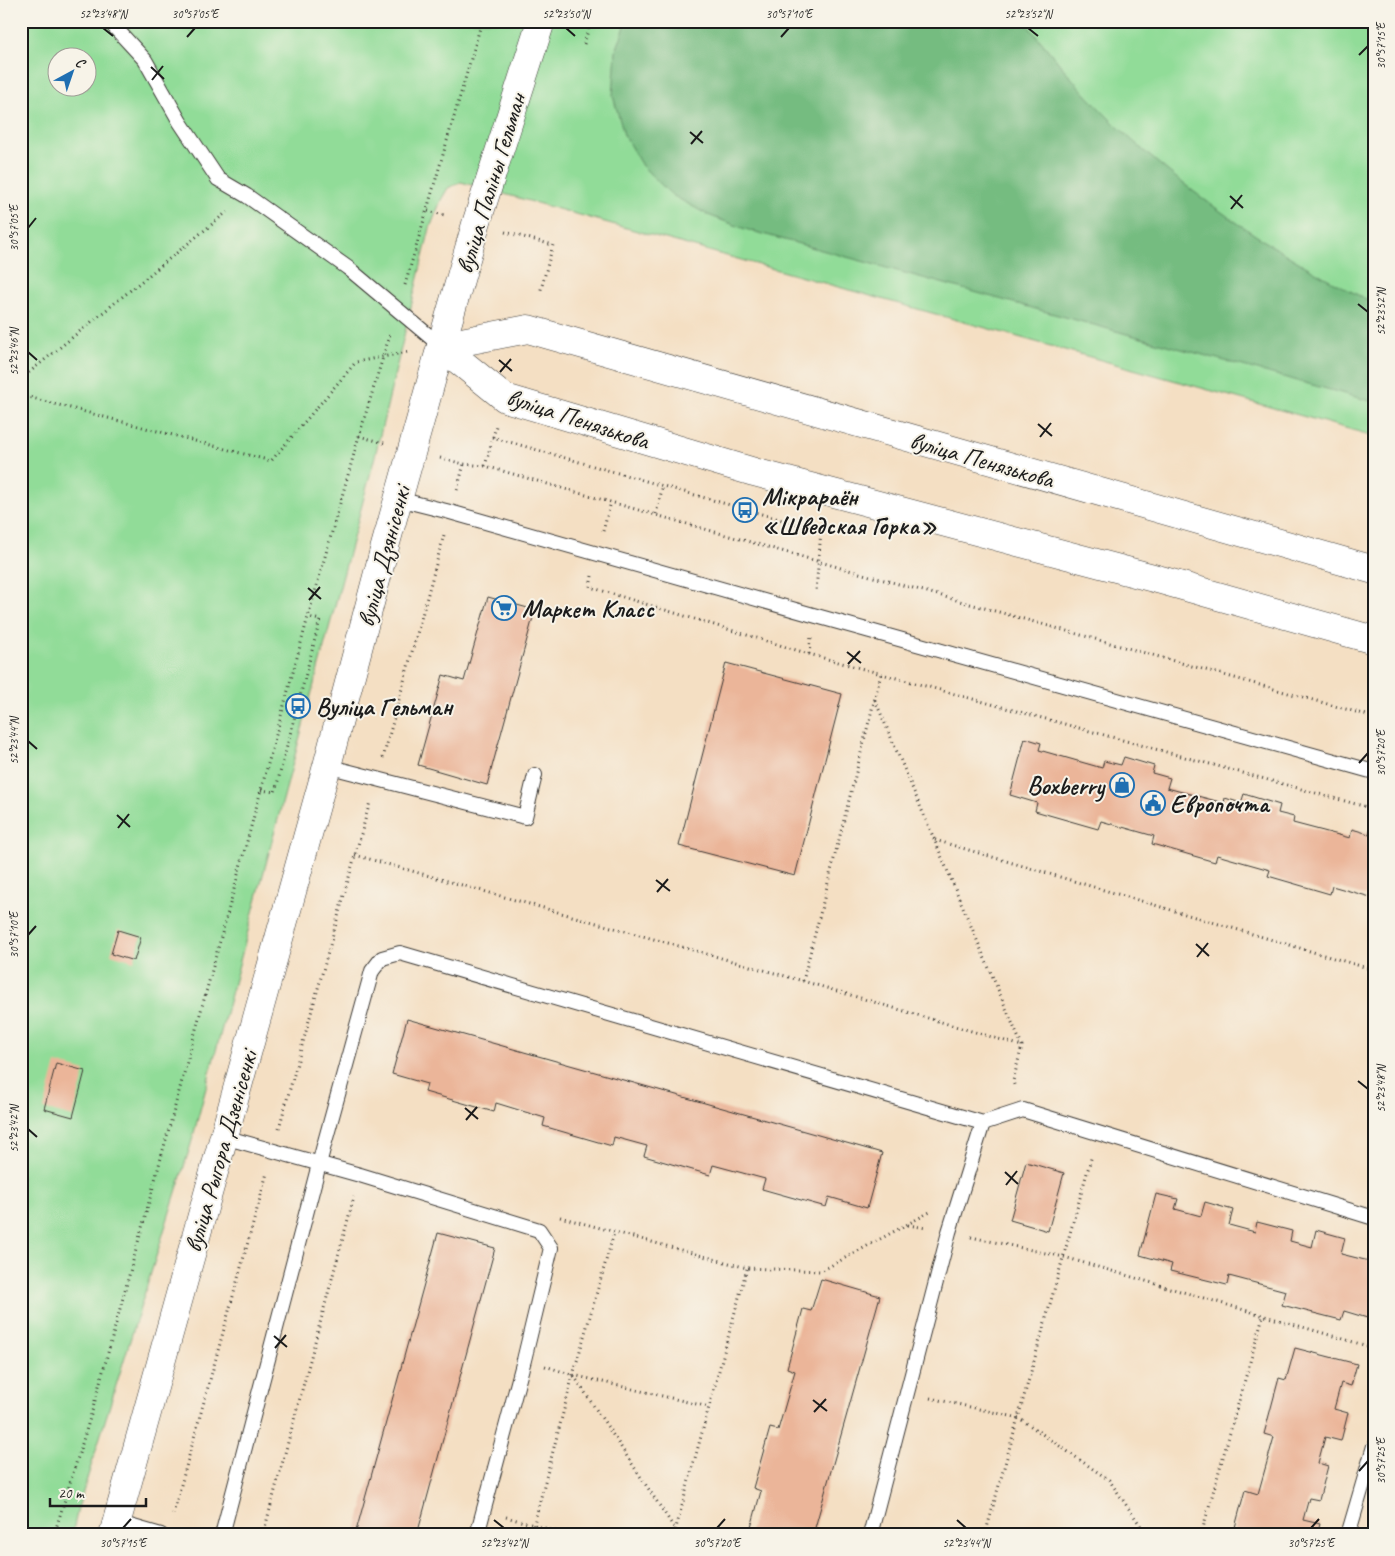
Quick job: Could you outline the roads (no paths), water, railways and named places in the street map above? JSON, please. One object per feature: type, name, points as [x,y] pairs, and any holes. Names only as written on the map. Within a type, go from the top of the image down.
[{"type":"street","name":"вуліца Паліны Гельман","points":[[441,346],[476,224],[541,21]]},
{"type":"street","name":"вуліца Пенязькова","points":[[441,346],[528,329],[1374,570]]},
{"type":"street","name":"вуліца Дзянісенкі","points":[[328,766],[398,499],[441,346]]},
{"type":"street","name":"вуліца Пенязькова","points":[[441,346],[505,398],[754,472],[1161,580],[1374,640]]},
{"type":"street","name":"вуліца Рыгора Дзенісенкі","points":[[115,1528],[328,766]]},
{"type":"lane","points":[[109,21],[145,60],[180,122],[218,179],[246,196],[348,268],[441,346]]},
{"type":"lane","points":[[398,499],[1374,772]]},
{"type":"lane","points":[[328,766],[525,817],[535,775]]},
{"type":"lane","points":[[222,1535],[319,1163],[372,972],[382,958],[400,953],[983,1122],[1023,1110],[1374,1218]]},
{"type":"lane","points":[[870,1535],[949,1232],[983,1122]]},
{"type":"lane","points":[[224,1137],[360,1175],[539,1230],[551,1248],[524,1360],[482,1510],[477,1535]]},
{"type":"lane","points":[[1348,1535],[1374,1446]]},
{"type":"lane","points":[[115,1528],[161,1535]]},
{"type":"place","name":"Мікрараён «Шведская Горка»","points":[[745,510]]},
{"type":"place","name":"Маркет Класс","points":[[504,608]]},
{"type":"place","name":"Вуліца Гельман","points":[[298,706]]},
{"type":"place","name":"Boxberry","points":[[1122,785]]},
{"type":"place","name":"Европочта","points":[[1153,803]]}]
